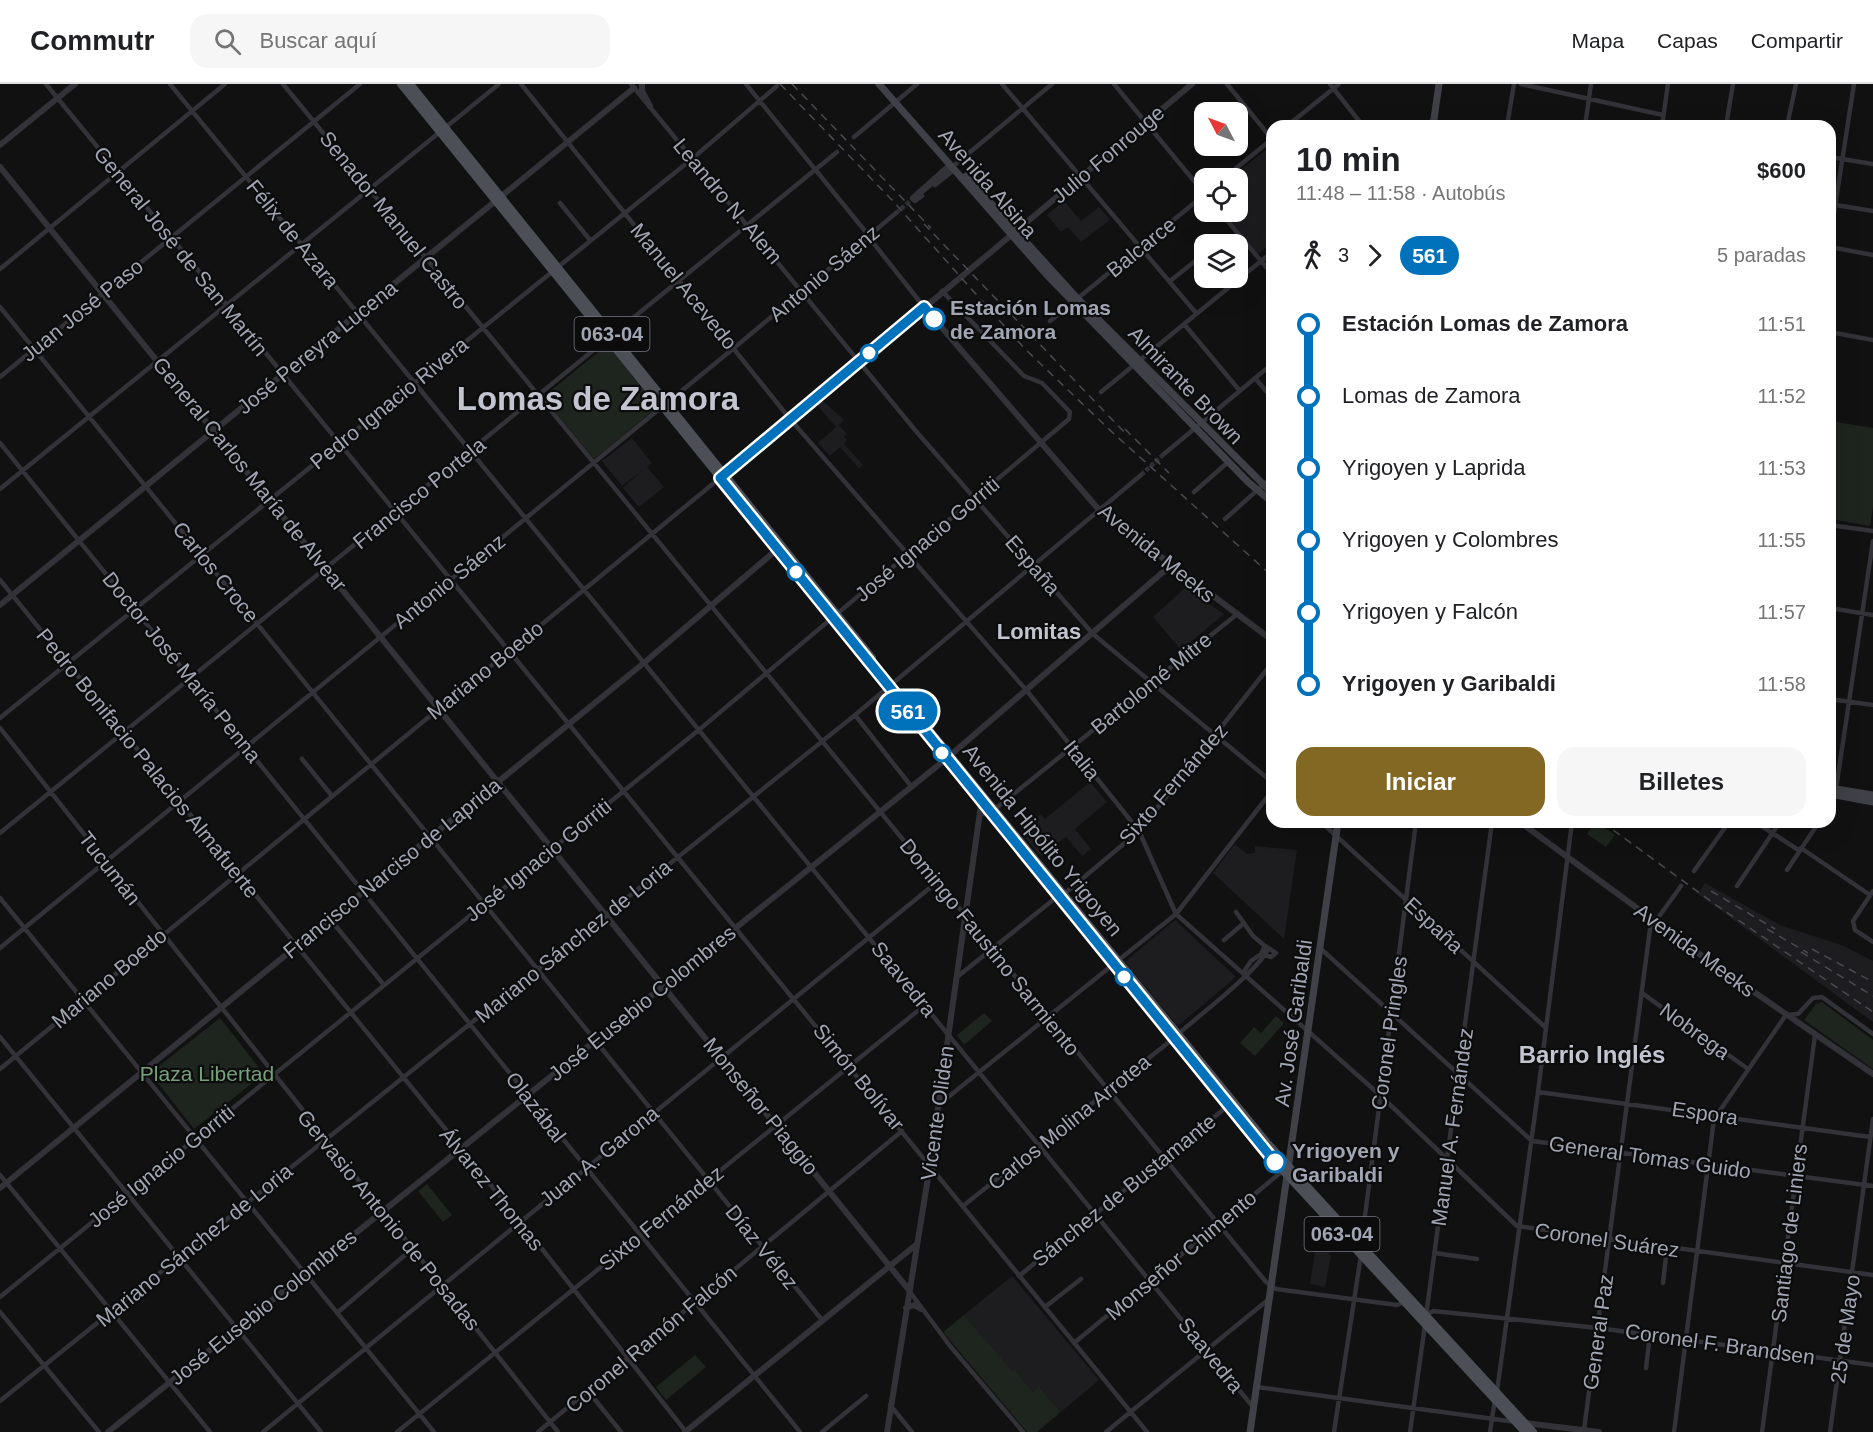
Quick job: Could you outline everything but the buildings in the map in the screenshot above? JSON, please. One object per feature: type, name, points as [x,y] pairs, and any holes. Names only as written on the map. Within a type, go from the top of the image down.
[{"type":"main road","name":"Avenida Hipólito Yrigoyen","points":[[401,84],[443,130],[499,198],[890,686],[1285,1170],[1359,1244],[1407,1301]]},
{"type":"main road","name":"Avenida Hipólito Yrigoyen","points":[[410,84],[443,130]]},
{"type":"main road","name":"Avenida Alsina","points":[[879,84],[897,101]]},
{"type":"main road","name":"Avenida Alsina","points":[[885,84],[953,167],[1076,301]]},
{"type":"main road","points":[[1433,120],[1439,84]]},
{"type":"main road","name":"Almirante Brown","points":[[1076,301],[1266,495]]},
{"type":"main road","name":"Almirante Brown","points":[[1198,425],[1228,461],[1266,490]]},
{"type":"main road","points":[[1836,791],[1873,795]]},
{"type":"main road","points":[[1836,792],[1873,802]]},
{"type":"main road","name":"Av. José Garibaldi","points":[[1247,1431],[1257,1387],[1285,1170],[1309,1031],[1337,828]]},
{"type":"main road","name":"Avenida Hipólito Yrigoyen","points":[[1176,1036],[1229,1104],[1361,1255],[1426,1320],[1520,1422],[1533,1432]]},
{"type":"main road","name":"Avenida Hipólito Yrigoyen","points":[[1520,1422],[1525,1432]]},
{"type":"street","name":"General José de San Martín","points":[[46,84],[569,723]]},
{"type":"street","points":[[0,145],[75,84]]},
{"type":"street","name":"Félix de Azara","points":[[170,84],[645,662]]},
{"type":"street","points":[[0,270],[225,84]]},
{"type":"street","name":"Senador Manuel Castro","points":[[283,84],[712,605]]},
{"type":"street","name":"Juan José Paso","points":[[0,377],[360,84]]},
{"type":"street","points":[[0,489],[500,84]]},
{"type":"street","name":"Manuel Acevedo","points":[[520,84],[790,419],[850,486]]},
{"type":"street","points":[[642,84],[642,91],[650,106]]},
{"type":"street","points":[[746,84],[865,231],[864,240],[868,239],[873,243],[924,307]]},
{"type":"street","points":[[854,137],[917,84]]},
{"type":"street","points":[[1002,84],[1196,313]]},
{"type":"street","points":[[953,167],[913,195],[914,201],[1052,84]]},
{"type":"street","points":[[1114,84],[1194,182]]},
{"type":"street","name":"Julio Fonrouge","points":[[968,270],[1192,84]]},
{"type":"street","points":[[1227,84],[1266,132]]},
{"type":"street","points":[[1294,120],[1332,86],[1339,84]]},
{"type":"street","points":[[1508,120],[1514,84]]},
{"type":"street","points":[[1521,84],[1664,115]]},
{"type":"street","points":[[1586,120],[1591,84]]},
{"type":"street","points":[[1663,120],[1668,84]]},
{"type":"street","points":[[1727,120],[1733,84]]},
{"type":"street","points":[[1788,120],[1796,84]]},
{"type":"street","points":[[1854,84],[1836,205],[1873,211]]},
{"type":"street","name":"José Pereyra Lucena","points":[[0,605],[426,259],[632,86]]},
{"type":"street","name":"Leandro N. Alem","points":[[632,86],[915,430]]},
{"type":"street","name":"Pedro Ignacio Rivera","points":[[0,718],[693,158],[777,86]]},
{"type":"street","points":[[1332,86],[1358,120]]},
{"type":"street","points":[[1236,168],[1266,144]]},
{"type":"street","name":"Francisco Portela","points":[[0,833],[837,152]]},
{"type":"street","points":[[1836,158],[1873,164]]},
{"type":"street","name":"General Carlos María de Alvear","points":[[0,167],[499,782]]},
{"type":"street","points":[[916,197],[953,167]]},
{"type":"street","points":[[560,202],[590,240]]},
{"type":"street","name":"Balcarce","points":[[1050,321],[1194,202]]},
{"type":"street","name":"Antonio Sáenz","points":[[865,231],[872,229],[895,210],[899,212],[874,234],[873,243]]},
{"type":"street","name":"Antonio Sáenz","points":[[0,948],[896,213]]},
{"type":"street","points":[[1228,222],[1266,267]]},
{"type":"street","points":[[1836,248],[1873,255]]},
{"type":"street","points":[[1101,392],[1266,257]]},
{"type":"street","points":[[1170,281],[1194,262]]},
{"type":"street","name":"Mariano Boedo","points":[[0,1069],[653,533],[968,270]]},
{"type":"street","name":"José Ignacio Gorriti","points":[[0,1297],[700,729],[1070,416],[1042,383],[1026,378],[942,291]]},
{"type":"street","name":"Carlos Croce","points":[[0,307],[431,837]]},
{"type":"street","name":"Avenida Meeks","points":[[924,307],[1100,511],[1170,566],[1266,636]]},
{"type":"street","points":[[1184,324],[1240,391]]},
{"type":"street","points":[[1836,333],[1873,340]]},
{"type":"street","points":[[1164,453],[1266,369]]},
{"type":"street","points":[[1255,378],[1266,391]]},
{"type":"street","name":"España","points":[[915,430],[1093,634],[1266,777]]},
{"type":"street","name":"Doctor José María Penna","points":[[0,443],[364,892]]},
{"type":"street","points":[[1194,492],[1228,461]]},
{"type":"street","name":"Mariano Sánchez de Loria","points":[[0,1401],[855,715],[1141,475]]},
{"type":"street","points":[[1225,519],[1266,482]]},
{"type":"street","name":"Italia","points":[[850,486],[1027,691],[1138,831],[1176,914],[1309,1031]]},
{"type":"street","points":[[1836,526],[1873,531]]},
{"type":"street","points":[[1836,774],[1873,541]]},
{"type":"street","name":"Francisco Narciso de Laprida","points":[[0,1188],[499,782],[780,547]]},
{"type":"street","name":"José Eusebio Colombres","points":[[108,1432],[596,1041],[810,865],[948,757],[1170,566]]},
{"type":"street","name":"Pedro Bonifacio Palacios Almafuerte","points":[[0,580],[297,946]]},
{"type":"street","name":"Domingo Faustino Sarmiento","points":[[712,605],[1271,1287]]},
{"type":"street","points":[[1836,609],[1873,615]]},
{"type":"street","name":"Bartolomé Mitre","points":[[980,815],[992,810],[1236,615]]},
{"type":"street","name":"Saavedra","points":[[645,662],[1253,1407]]},
{"type":"street","name":"Sixto Fernández","points":[[956,977],[1138,831],[1266,671]]},
{"type":"street","points":[[1836,700],[1873,705]]},
{"type":"street","points":[[855,715],[911,786]]},
{"type":"street","name":"Simón Bolívar","points":[[569,723],[1147,1432]]},
{"type":"street","name":"Tucumán","points":[[0,728],[220,1009]]},
{"type":"street","points":[[302,759],[332,795]]},
{"type":"street","name":"Monseñor Piaggio","points":[[499,782],[831,1192],[909,1290],[921,1309],[1023,1432]]},
{"type":"street","name":"Vicente Oliden","points":[[887,1432],[930,1165],[982,797]]},
{"type":"street","points":[[938,1106],[1176,914],[1266,799]]},
{"type":"street","name":"España","points":[[1328,828],[1546,1028]]},
{"type":"street","name":"Coronel Pringles","points":[[1359,1244],[1362,1239],[1393,1012],[1415,828]]},
{"type":"street","name":"Manuel A. Fernández","points":[[1410,1432],[1449,1158],[1491,828]]},
{"type":"street","name":"Avenida Meeks","points":[[1528,828],[1654,921],[1873,1074]]},
{"type":"street","points":[[1490,1432],[1539,1092],[1571,828]]},
{"type":"street","points":[[1694,871],[1725,828]]},
{"type":"street","points":[[1765,828],[1872,893],[1852,921],[1855,930],[1873,942]]},
{"type":"street","points":[[1737,886],[1776,828]]},
{"type":"street","points":[[1787,870],[1815,828]]},
{"type":"street","name":"Díaz Vélez","points":[[431,837],[652,1113],[822,1320]]},
{"type":"street","name":"Juan A. Garona","points":[[263,1432],[937,882]]},
{"type":"street","name":"General Paz","points":[[1584,1430],[1650,929],[1681,886]]},
{"type":"street","name":"Olazábal","points":[[364,892],[471,1023],[584,1168],[641,1234],[694,1303],[755,1374],[800,1432]]},
{"type":"street","points":[[0,898],[434,1432]]},
{"type":"street","points":[[1236,912],[1267,947]]},
{"type":"street","points":[[330,919],[384,985]]},
{"type":"street","points":[[1224,940],[1244,923]]},
{"type":"street","name":"Álvarez Thomas","points":[[297,946],[520,1221],[686,1432]]},
{"type":"street","points":[[1244,974],[1251,961],[1267,947]]},
{"type":"street","points":[[1244,974],[1265,955],[1267,947]]},
{"type":"street","name":"General Tomas Guido","points":[[1320,948],[1393,1012],[1532,1141],[1873,1186]]},
{"type":"street","name":"Carlos Molina Arrotea","points":[[963,1206],[1176,1036],[1244,974]]},
{"type":"street","name":"Nobrega","points":[[1642,993],[1748,1069]]},
{"type":"street","points":[[1674,1432],[1715,1115],[1786,1015],[1798,1014],[1813,998],[1822,997],[1873,1034]]},
{"type":"street","name":"Sixto Fernández","points":[[397,1432],[925,1005]]},
{"type":"street","name":"Gervasio Antonio de Posadas","points":[[220,1009],[558,1432]]},
{"type":"street","name":"Coronel Suárez","points":[[1309,1031],[1449,1158],[1520,1228],[1873,1275]]},
{"type":"street","name":"Santiago de Liniers","points":[[1762,1432],[1815,1035]]},
{"type":"street","points":[[0,1037],[238,1327],[321,1432]]},
{"type":"street","name":"Espora","points":[[1539,1092],[1629,1102],[1870,1137]]},
{"type":"street","name":"Sánchez de Bustamante","points":[[1019,1276],[1229,1104]]},
{"type":"street","name":"25 de Mayo","points":[[1830,1432],[1873,1119]]},
{"type":"street","name":"Coronel Ramón Falcón","points":[[538,1432],[902,1131]]},
{"type":"street","name":"Monseñor Chimento","points":[[1074,1343],[1285,1170]]},
{"type":"street","points":[[0,1175],[210,1432]]},
{"type":"street","points":[[686,1432],[918,1244]]},
{"type":"street","points":[[1663,1283],[1667,1248]]},
{"type":"street","points":[[337,1313],[412,1249]]},
{"type":"street","points":[[1435,1253],[1477,1259]]},
{"type":"street","points":[[1334,1432],[1361,1255]]},
{"type":"street","points":[[1045,1307],[1081,1279]]},
{"type":"street","points":[[1271,1287],[1396,1305],[1407,1301]]},
{"type":"street","points":[[1106,1432],[1269,1299]]},
{"type":"street","points":[[906,1308],[914,1305],[921,1309]]},
{"type":"street","name":"Coronel F. Brandsen","points":[[1426,1320],[1433,1311],[1507,1317],[1774,1350],[1873,1365]]},
{"type":"street","points":[[0,1312],[99,1432]]},
{"type":"street","points":[[1646,1368],[1650,1335]]},
{"type":"street","points":[[1257,1387],[1413,1410],[1599,1432]]},
{"type":"street","points":[[588,1391],[621,1432]]},
{"type":"street","points":[[822,1432],[866,1396]]},
{"type":"street","points":[[890,1405],[912,1432]]},
{"type":"shaded area","points":[[1266,150],[1266,248],[1258,254],[1248,242],[1248,234],[1241,234],[1231,222],[1248,222],[1248,168],[1243,168]]},
{"type":"shaded area","points":[[1064,201],[1081,221],[1099,207],[1110,220],[1081,242],[1068,227],[1061,232],[1047,215]]},
{"type":"shaded area","points":[[822,400],[844,420],[839,425],[847,434],[844,437],[847,440],[844,444],[863,465],[859,468],[840,447],[830,456],[818,443],[836,427],[816,404]]},
{"type":"shaded area","points":[[632,438],[652,463],[647,467],[664,487],[639,507],[623,488],[643,470],[622,486],[602,461]]},
{"type":"shaded area","points":[[1186,587],[1224,614],[1181,650],[1153,617]]},
{"type":"shaded area","points":[[1090,782],[1107,802],[1075,829],[1091,849],[1082,856],[1066,837],[1041,857],[1020,831],[1040,814],[1045,819]]},
{"type":"shaded area","points":[[1235,844],[1247,854],[1255,853],[1255,846],[1297,850],[1284,939],[1213,873]]},
{"type":"shaded area","points":[[1705,883],[1780,925],[1844,946],[1873,961],[1873,1022],[1698,894]]},
{"type":"shaded area","points":[[1175,920],[1236,977],[1178,1026],[1125,962]]},
{"type":"shaded area","points":[[1320,1218],[1337,1237],[1333,1240],[1329,1255],[1331,1255],[1325,1287],[1310,1284]]},
{"type":"shaded area","points":[[1012,1276],[1099,1380],[1061,1412],[1040,1388],[1033,1392],[1015,1370],[1012,1372],[964,1315]]},
{"type":"green space","points":[[607,345],[658,407],[594,459],[543,397]]},
{"type":"green space","points":[[1836,422],[1873,428],[1873,507],[1870,526],[1836,520]]},
{"type":"green space","points":[[1591,828],[1605,828],[1615,835],[1606,847],[1587,834]]},
{"type":"green space","points":[[1822,1002],[1873,1040],[1873,1069],[1804,1020],[1816,1004]]},
{"type":"green space","points":[[984,1013],[992,1021],[964,1045],[957,1035]]},
{"type":"green space","points":[[1276,1016],[1284,1023],[1255,1056],[1240,1043],[1254,1027],[1261,1033]]},
{"type":"green space","name":"Plaza Libertad","points":[[220,1018],[264,1074],[194,1129],[150,1073]]},
{"type":"green space","points":[[427,1184],[452,1215],[443,1222],[418,1191]]},
{"type":"green space","points":[[964,1315],[1033,1392],[1039,1387],[1061,1412],[1037,1432],[1027,1432],[943,1332]]},
{"type":"green space","points":[[695,1355],[706,1367],[666,1400],[656,1387]]},
{"type":"tunnel","points":[[896,213],[914,198]]},
{"type":"tunnel","points":[[1141,475],[1164,454]]},
{"type":"railway","points":[[780,84],[891,199],[1024,348],[1112,432],[1266,571]]},
{"type":"railway","points":[[792,84],[931,228]]},
{"type":"railway","points":[[924,224],[1128,436]]},
{"type":"railway","points":[[1125,429],[1169,473]]},
{"type":"railway","points":[[1610,828],[1716,905],[1873,1012]]},
{"type":"railway","points":[[1711,891],[1775,929]]},
{"type":"railway","points":[[1767,929],[1808,953]]},
{"type":"railway","points":[[1812,949],[1873,982]]},
{"type":"railway","points":[[1801,952],[1873,996]]},
{"type":"bus line","name":"561","points":[[934,319],[924,307],[720,478],[1275,1162]]},
{"type":"place","name":"Estación Lomas de Zamora","points":[[934,319]]},
{"type":"place","name":"Yrigoyen y Garibaldi","points":[[1275,1162]]},
{"type":"district","name":"Lomas de Zamora","points":[[598,398]]},
{"type":"district","name":"Lomitas","points":[[1039,631]]},
{"type":"district","name":"Barrio Inglés","points":[[1592,1054]]}]
